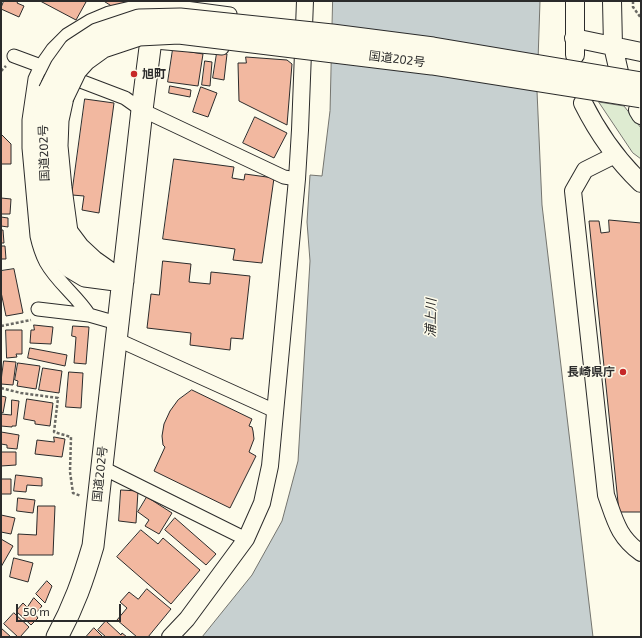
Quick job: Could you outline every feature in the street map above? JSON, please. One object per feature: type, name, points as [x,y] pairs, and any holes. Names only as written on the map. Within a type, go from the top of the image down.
[{"type":"highway","name":"国道202号","points":[[57,637],[70,614],[93,546],[116,331],[156,3]]},
{"type":"highway","name":"国道202号","points":[[122,281],[86,276],[70,266],[60,256],[52,236],[45,190],[42,126],[56,94],[61,67],[74,49],[97,34],[139,20],[180,19],[332,34],[433,48],[641,82]]},
{"type":"highway","name":"国道202号","points":[[56,94],[85,60],[103,47],[139,35],[179,33],[432,64],[640,108]]},
{"type":"main road","points":[[575,1],[574,47],[613,46],[641,52]]},
{"type":"main road","points":[[618,72],[613,46],[620,4]]},
{"type":"main road","points":[[583,103],[591,120],[615,155],[641,183]]},
{"type":"street","points":[[170,637],[187,619],[246,539],[262,503],[270,466],[297,178],[305,1]]},
{"type":"street","points":[[89,315],[84,306],[55,275],[46,263],[40,249],[37,236],[30,154],[30,120],[35,79],[41,66],[53,49],[67,34],[90,20],[135,4],[156,3],[304,24]]},
{"type":"street","points":[[151,42],[303,56]]},
{"type":"street","points":[[14,56],[124,98],[142,110],[273,172],[284,177],[297,178]]},
{"type":"street","points":[[615,155],[585,170],[573,191],[606,495],[618,528],[630,545],[641,553]]},
{"type":"street","points":[[38,309],[89,315],[116,331],[275,410]]},
{"type":"street","points":[[101,468],[246,539]]},
{"type":"path","points":[[633,1],[633,8]]},
{"type":"path","points":[[620,4],[633,8],[641,18]]},
{"type":"path","points":[[1,388],[21,394],[58,398],[54,432],[71,437],[70,472],[73,493]]},
{"type":"green space","points":[[599,102],[624,106],[641,128],[641,159],[633,153]]},
{"type":"water","name":"浦上川","points":[[333,1],[540,1],[537,91],[542,205],[593,637],[202,637],[252,575],[282,521],[298,461],[310,261],[307,222],[310,175],[322,176],[330,111]]},
{"type":"building","points":[[4,1],[18,1],[17,3],[24,6],[19,17],[1,9]]},
{"type":"building","points":[[104,1],[129,1],[128,3],[112,6]]},
{"type":"building","points":[[42,2],[86,2],[76,20]]},
{"type":"building","points":[[173,49],[203,54],[198,86],[168,82]]},
{"type":"building","points":[[217,53],[227,54],[224,80],[213,78]]},
{"type":"building","points":[[246,57],[287,60],[292,64],[287,125],[239,101],[238,63],[246,63]]},
{"type":"building","points":[[205,61],[212,62],[210,86],[202,85]]},
{"type":"building","points":[[170,86],[191,90],[190,97],[169,93]]},
{"type":"building","points":[[201,87],[217,93],[208,117],[193,112]]},
{"type":"building","points":[[85,99],[114,103],[99,213],[82,210],[84,196],[72,195]]},
{"type":"building","points":[[255,117],[287,133],[274,158],[243,143]]},
{"type":"building","points":[[1,134],[11,144],[11,164],[1,164]]},
{"type":"building","points":[[174,159],[234,167],[232,178],[244,180],[245,174],[274,178],[262,263],[233,260],[235,249],[163,239]]},
{"type":"building","points":[[1,198],[11,199],[10,214],[1,214]]},
{"type":"building","points":[[1,217],[8,218],[8,227],[1,226]]},
{"type":"building","name":"長崎県庁","points":[[609,220],[641,223],[641,512],[619,512],[589,221],[599,221],[601,233],[609,232]]},
{"type":"building","points":[[1,230],[3,230],[4,243],[1,243]]},
{"type":"building","points":[[1,246],[5,246],[6,259],[1,259]]},
{"type":"building","points":[[163,261],[191,264],[189,282],[210,284],[211,272],[250,276],[243,339],[231,338],[230,350],[190,345],[191,333],[147,328],[151,294],[159,295]]},
{"type":"building","points":[[14,269],[23,313],[6,316],[1,292],[1,271]]},
{"type":"building","points":[[34,325],[53,327],[51,344],[30,343],[31,330],[34,330]]},
{"type":"building","points":[[73,326],[89,327],[86,364],[74,363],[76,337],[72,336]]},
{"type":"building","points":[[6,330],[22,330],[22,354],[16,354],[17,357],[7,358]]},
{"type":"building","points":[[30,348],[67,355],[65,366],[28,358]]},
{"type":"building","points":[[4,361],[16,362],[13,385],[1,384]]},
{"type":"building","points":[[18,363],[40,366],[36,389],[17,386],[18,381],[15,380]]},
{"type":"building","points":[[43,368],[62,371],[59,393],[39,390]]},
{"type":"building","points":[[69,372],[83,373],[81,408],[66,407]]},
{"type":"building","points":[[192,390],[252,419],[249,426],[252,427],[254,439],[249,452],[256,456],[230,508],[154,471],[165,447],[163,445],[162,436],[164,424],[170,411],[178,400]]},
{"type":"building","points":[[1,396],[6,397],[3,413],[1,412]]},
{"type":"building","points":[[27,399],[53,403],[50,426],[35,424],[35,421],[24,419]]},
{"type":"building","points":[[12,400],[19,401],[16,426],[1,426],[1,414],[11,415]]},
{"type":"building","points":[[1,432],[19,435],[17,449],[7,448],[7,445],[1,444]]},
{"type":"building","points":[[54,437],[65,439],[62,457],[35,454],[37,440],[54,442]]},
{"type":"building","points":[[1,452],[16,452],[16,465],[1,466]]},
{"type":"building","points":[[16,475],[42,478],[42,486],[27,485],[26,492],[14,491]]},
{"type":"building","points":[[1,479],[11,479],[11,494],[1,494]]},
{"type":"building","points":[[121,490],[138,491],[136,523],[119,521]]},
{"type":"building","points":[[147,497],[172,513],[159,534],[145,526],[149,520],[138,512]]},
{"type":"building","points":[[18,498],[35,500],[33,513],[17,511]]},
{"type":"building","points":[[38,506],[55,506],[53,555],[18,555],[18,534],[36,535]]},
{"type":"building","points":[[1,515],[15,518],[11,534],[1,532]]},
{"type":"building","points":[[175,518],[216,554],[206,565],[165,530]]},
{"type":"building","points":[[141,530],[158,544],[163,538],[200,570],[171,604],[117,557]]},
{"type":"building","points":[[1,539],[13,546],[1,567]]},
{"type":"building","points":[[14,558],[33,563],[28,582],[10,577]]},
{"type":"building","points":[[47,581],[52,586],[45,603],[36,594]]},
{"type":"building","points":[[147,589],[171,609],[148,637],[137,637],[117,620],[127,608],[120,602],[129,592],[138,599]]},
{"type":"building","points":[[34,598],[42,606],[35,614],[38,618],[31,625],[16,611],[23,603],[27,607]]},
{"type":"building","points":[[14,613],[29,627],[20,637],[18,637],[4,624]]},
{"type":"building","points":[[106,621],[121,635],[122,633],[127,637],[106,637],[98,630]]},
{"type":"building","points":[[1,628],[11,637],[1,637]]},
{"type":"building","points":[[94,628],[103,637],[86,637]]},
{"type":"place","name":"旭町","points":[[134,74]]},
{"type":"place","name":"長崎県庁","points":[[623,372]]}]
